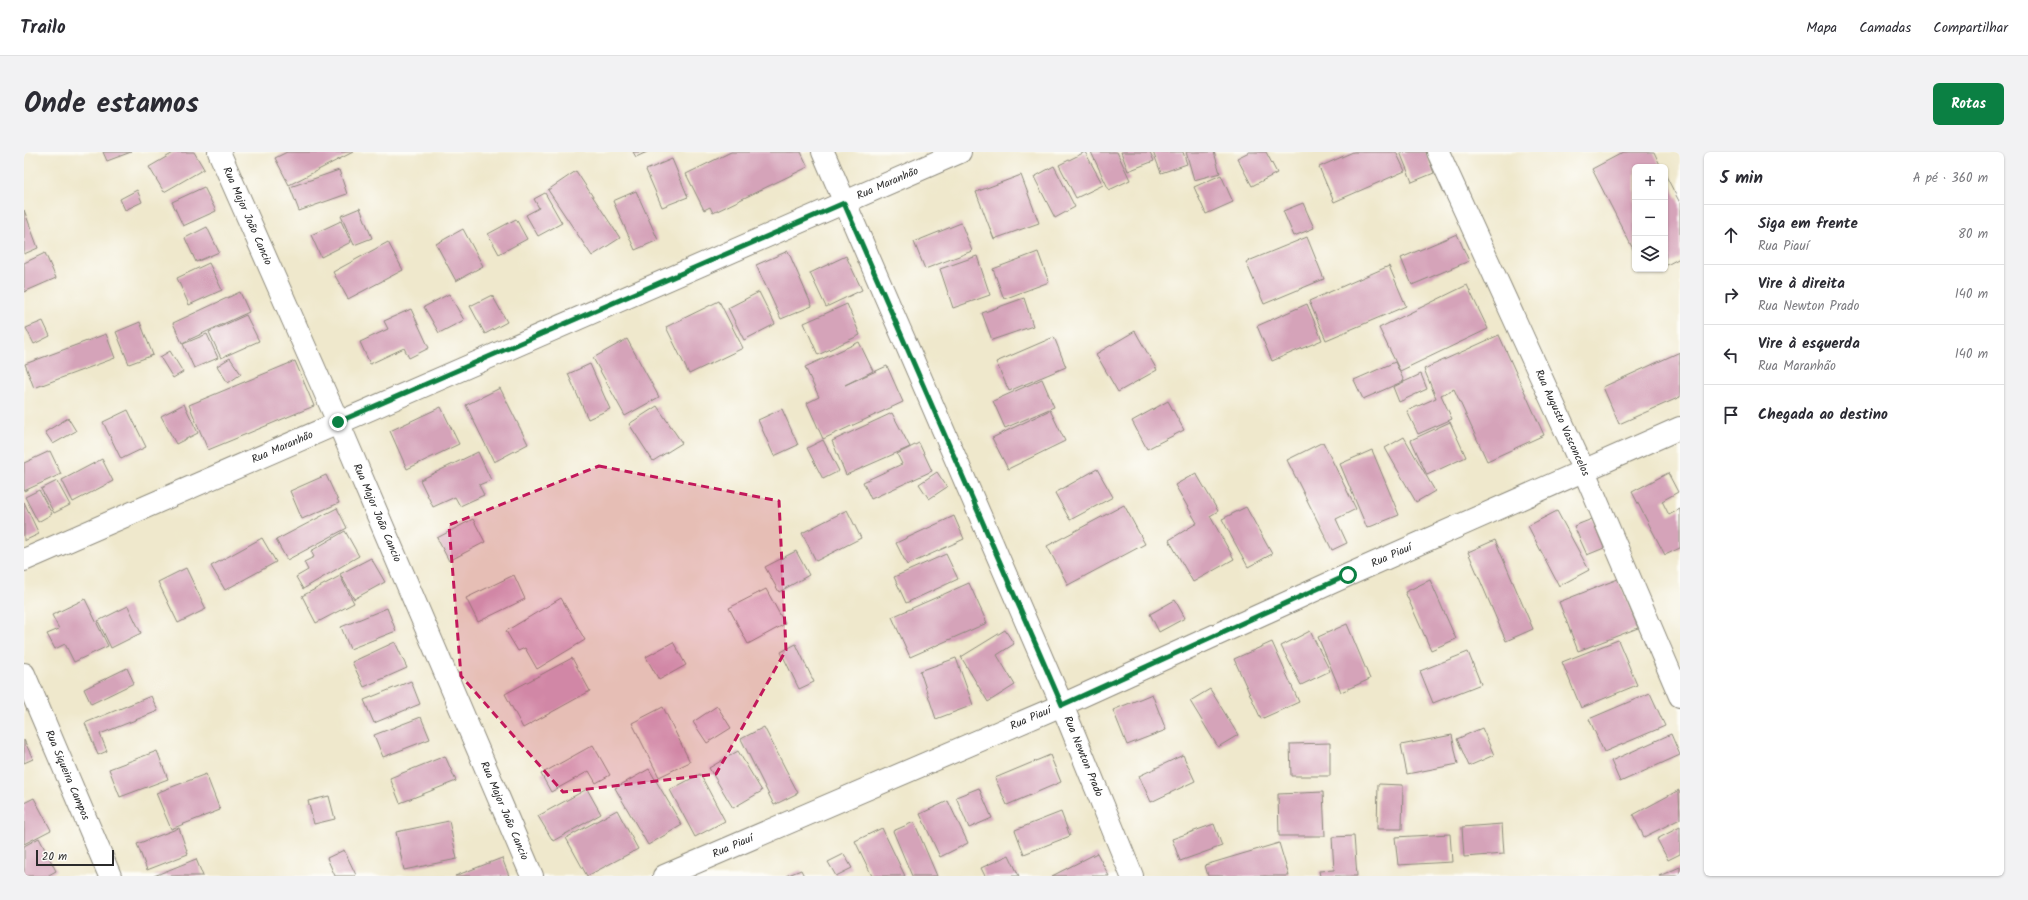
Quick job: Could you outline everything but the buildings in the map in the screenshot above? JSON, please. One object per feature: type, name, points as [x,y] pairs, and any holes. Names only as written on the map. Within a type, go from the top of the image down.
[{"type":"street","name":"Rua Major João Cancio","points":[[219,152],[338,422],[532,876]]},
{"type":"street","name":"Rua Newton Prado","points":[[823,152],[1062,705],[1132,876]]},
{"type":"street","name":"Rua Maranhão","points":[[24,560],[960,152]]},
{"type":"street","name":"Rua Augusto Vasconcelos","points":[[1438,152],[1584,471],[1680,696]]},
{"type":"street","name":"Rua Piauí","points":[[664,876],[1062,705],[1680,428]]},
{"type":"street","name":"Rua Siqueira Campos","points":[[24,674],[110,876]]},
{"type":"highlighted area","points":[[599,466],[779,501],[786,650],[716,774],[563,792],[461,676],[449,525]]},
{"type":"route","points":[[338,422],[844,203],[1062,705],[1348,575]]}]
